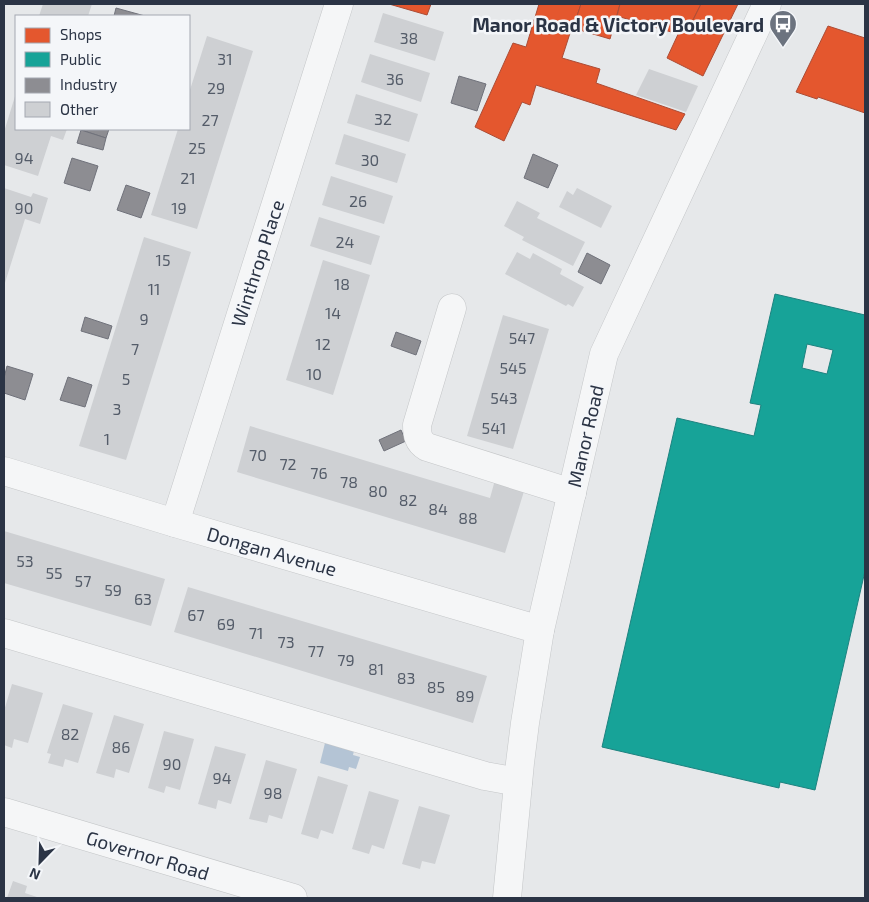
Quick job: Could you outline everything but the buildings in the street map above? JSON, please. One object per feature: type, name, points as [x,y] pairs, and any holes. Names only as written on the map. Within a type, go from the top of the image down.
[{"type":"street","name":"Winthrop Place","points":[[175,523],[339,4]]},
{"type":"street","name":"Manor Road","points":[[507,898],[518,782],[540,630],[604,354],[767,4]]},
{"type":"street","points":[[452,308],[417,425],[418,437],[423,445],[572,493]]},
{"type":"street","name":"Dongan Avenue","points":[[4,471],[540,630]]},
{"type":"street","points":[[4,633],[485,776],[518,782]]},
{"type":"street","name":"Governor Road","points":[[4,812],[293,898]]},
{"type":"water","points":[[325,743],[354,751],[353,755],[360,757],[356,769],[349,767],[348,771],[320,763]]},
{"type":"place","name":"Manor Road & Victory Boulevard","points":[[783,48]]}]
